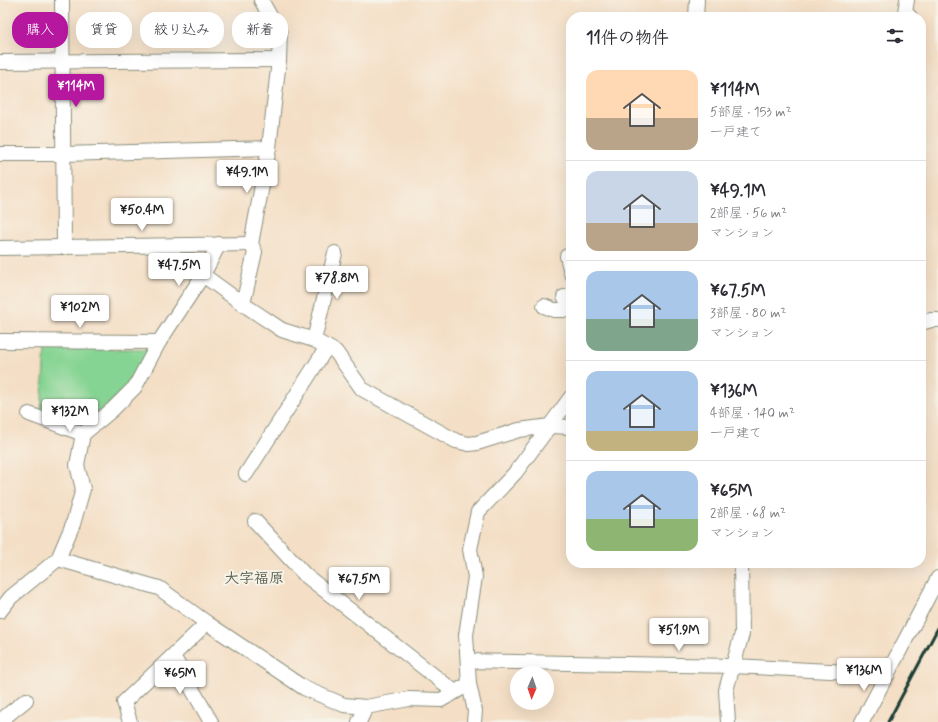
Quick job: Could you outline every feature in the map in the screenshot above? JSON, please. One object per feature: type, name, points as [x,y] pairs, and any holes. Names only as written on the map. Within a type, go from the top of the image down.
[{"type":"street","points":[[62,0],[64,246]]},
{"type":"street","points":[[243,304],[255,252],[251,244],[268,148],[279,60],[280,34],[261,0]]},
{"type":"street","points":[[696,12],[697,0]]},
{"type":"street","points":[[905,12],[907,0]]},
{"type":"street","points":[[0,62],[279,60]]},
{"type":"street","points":[[0,154],[64,154],[268,148]]},
{"type":"street","points":[[0,611],[11,598],[58,559],[72,524],[83,489],[77,464],[83,434],[112,410],[135,387],[159,342],[203,275],[219,244]]},
{"type":"street","points":[[0,248],[251,244]]},
{"type":"street","points":[[246,474],[320,344],[335,253]]},
{"type":"street","points":[[203,275],[282,330],[320,344],[336,352],[362,389],[456,440],[469,444],[519,430],[550,426],[566,427]]},
{"type":"street","points":[[544,306],[554,310],[566,310]]},
{"type":"street","points":[[926,322],[938,320]]},
{"type":"street","points":[[0,341],[159,342]]},
{"type":"street","points":[[474,722],[475,711],[469,684],[466,635],[475,577],[470,549],[478,512],[516,473],[566,404]]},
{"type":"street","points":[[29,414],[83,434]]},
{"type":"street","points":[[255,521],[305,575],[454,692]]},
{"type":"street","points":[[58,559],[159,588],[207,623],[304,688],[344,705],[366,706],[409,699],[441,700],[469,684]]},
{"type":"street","points":[[728,722],[726,690],[742,634],[741,568]]},
{"type":"street","points":[[862,722],[938,578]]},
{"type":"street","points":[[130,722],[124,702],[207,623]]},
{"type":"street","points":[[173,656],[211,722]]},
{"type":"street","points":[[468,661],[733,666],[888,674]]},
{"type":"street","points":[[0,721],[26,700]]},
{"type":"street","points":[[359,722],[366,706]]},
{"type":"green space","points":[[45,349],[149,349],[132,383],[84,426],[41,412]]},
{"type":"railway","points":[[888,722],[938,628]]},
{"type":"district","name":"大字福原","points":[[254,579]]}]
